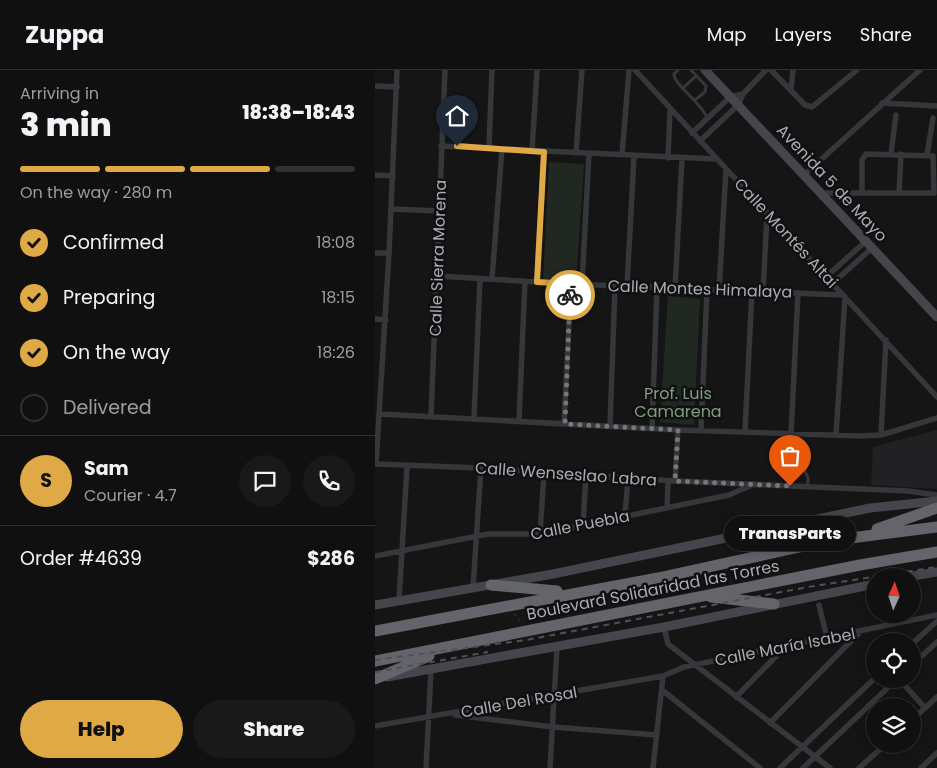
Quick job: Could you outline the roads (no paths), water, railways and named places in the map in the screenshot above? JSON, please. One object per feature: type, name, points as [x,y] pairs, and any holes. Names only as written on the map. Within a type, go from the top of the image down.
[{"type":"highway","points":[[827,541],[884,527],[937,508]]},
{"type":"highway","name":"Boulevard Solidaridad las Torres","points":[[375,631],[571,592],[658,578],[827,541],[937,527]]},
{"type":"highway","name":"Boulevard Solidaridad las Torres","points":[[375,661],[705,595],[937,552]]},
{"type":"highway","points":[[491,585],[571,592]]},
{"type":"highway","points":[[705,595],[774,604]]},
{"type":"highway","points":[[375,679],[455,646]]},
{"type":"main road","name":"Avenida 5 de Mayo","points":[[705,70],[937,317]]},
{"type":"main road","points":[[375,605],[491,585],[870,508],[937,501]]},
{"type":"main road","points":[[921,575],[937,572]]},
{"type":"main road","points":[[375,679],[664,627],[866,586]]},
{"type":"street","points":[[376,464],[386,320],[397,70]]},
{"type":"street","name":"Calle Sierra Morena","points":[[431,416],[445,70]]},
{"type":"street","points":[[489,147],[492,70]]},
{"type":"street","points":[[531,151],[537,70]]},
{"type":"street","points":[[576,153],[582,70]]},
{"type":"street","points":[[622,155],[629,70]]},
{"type":"street","name":"Calle Montés Altai","points":[[635,70],[937,397]]},
{"type":"street","points":[[700,141],[738,105],[743,94],[766,70]]},
{"type":"street","points":[[771,70],[805,105],[812,106],[857,70]]},
{"type":"street","points":[[791,90],[793,70]]},
{"type":"street","points":[[804,175],[919,70]]},
{"type":"street","points":[[375,86],[397,86]]},
{"type":"street","points":[[692,133],[730,97],[743,94]]},
{"type":"street","points":[[882,104],[937,106]]},
{"type":"street","points":[[668,158],[671,111]]},
{"type":"street","points":[[891,154],[896,115]]},
{"type":"street","points":[[927,155],[933,118]]},
{"type":"street","points":[[441,146],[716,159]]},
{"type":"street","points":[[492,279],[502,149]]},
{"type":"street","points":[[537,282],[544,152]]},
{"type":"street","points":[[582,284],[589,154]]},
{"type":"street","points":[[822,193],[862,193],[899,193],[935,193],[934,158],[927,155],[901,154],[869,154],[864,156],[862,193]]},
{"type":"street","points":[[899,193],[901,154]]},
{"type":"street","points":[[627,286],[634,156]]},
{"type":"street","points":[[675,288],[682,158]]},
{"type":"street","points":[[719,290],[726,169]]},
{"type":"street","points":[[375,175],[393,176]]},
{"type":"street","points":[[391,210],[440,211]]},
{"type":"street","points":[[763,292],[767,215]]},
{"type":"street","points":[[827,276],[869,245]]},
{"type":"street","points":[[833,283],[869,245]]},
{"type":"street","points":[[375,253],[389,254]]},
{"type":"street","name":"Calle Montes Himalaya","points":[[438,276],[844,296]]},
{"type":"street","points":[[474,418],[480,279]]},
{"type":"street","points":[[519,421],[525,281]]},
{"type":"street","points":[[565,424],[571,284]]},
{"type":"street","points":[[610,426],[615,286]]},
{"type":"street","points":[[652,429],[657,287]]},
{"type":"street","points":[[701,430],[707,289]]},
{"type":"street","points":[[745,431],[752,291]]},
{"type":"street","points":[[791,434],[798,293]]},
{"type":"street","points":[[836,435],[844,296]]},
{"type":"street","points":[[375,319],[386,320]]},
{"type":"street","points":[[881,435],[886,340]]},
{"type":"street","points":[[380,414],[652,429],[836,435],[881,435],[937,418]]},
{"type":"street","points":[[667,508],[678,430]]},
{"type":"street","name":"Calle Wenseslao Labra","points":[[376,464],[407,467],[481,468],[672,481],[908,491],[937,496]]},
{"type":"street","points":[[399,600],[407,467]]},
{"type":"street","points":[[473,588],[481,468]]},
{"type":"street","points":[[539,534],[544,472]]},
{"type":"street","points":[[583,524],[586,476]]},
{"type":"street","points":[[625,516],[629,478]]},
{"type":"street","name":"Calle Puebla","points":[[375,556],[488,534],[539,534],[729,495],[754,484]]},
{"type":"street","points":[[819,605],[827,638]]},
{"type":"street","name":"Calle María Isabel","points":[[663,676],[696,665],[937,615]]},
{"type":"street","points":[[921,636],[937,621]]},
{"type":"street","points":[[664,627],[668,644],[830,768]]},
{"type":"street","points":[[770,723],[860,632]]},
{"type":"street","points":[[921,657],[937,642]]},
{"type":"street","points":[[736,697],[785,646]]},
{"type":"street","points":[[550,768],[557,647]]},
{"type":"street","points":[[425,768],[431,670]]},
{"type":"street","points":[[653,768],[663,676]]},
{"type":"street","name":"Calle Del Rosal","points":[[375,726],[663,676]]},
{"type":"street","points":[[780,768],[866,687]]},
{"type":"street","points":[[803,768],[888,688]]},
{"type":"street","points":[[906,688],[925,708]]},
{"type":"street","points":[[662,690],[760,768]]},
{"type":"street","points":[[921,712],[937,697]]},
{"type":"street","points":[[450,714],[553,727],[657,736]]},
{"type":"street","points":[[859,768],[876,753]]},
{"type":"street","points":[[921,768],[937,753]]},
{"type":"lane","points":[[678,70],[674,78],[703,108],[707,119]]},
{"type":"lane","points":[[691,70],[706,89],[695,99]]},
{"type":"lane","points":[[683,88],[697,76]]},
{"type":"lane","points":[[703,108],[713,113]]},
{"type":"lane","points":[[781,468],[805,471],[809,478],[808,487]]},
{"type":"railway","points":[[375,660],[526,640],[808,587],[937,567]]},
{"type":"railway","points":[[375,672],[488,652]]},
{"type":"place","name":"TranasParts","points":[[790,486]]},
{"type":"park label","name":"Prof. Luis Camarena","points":[[678,402]]}]
